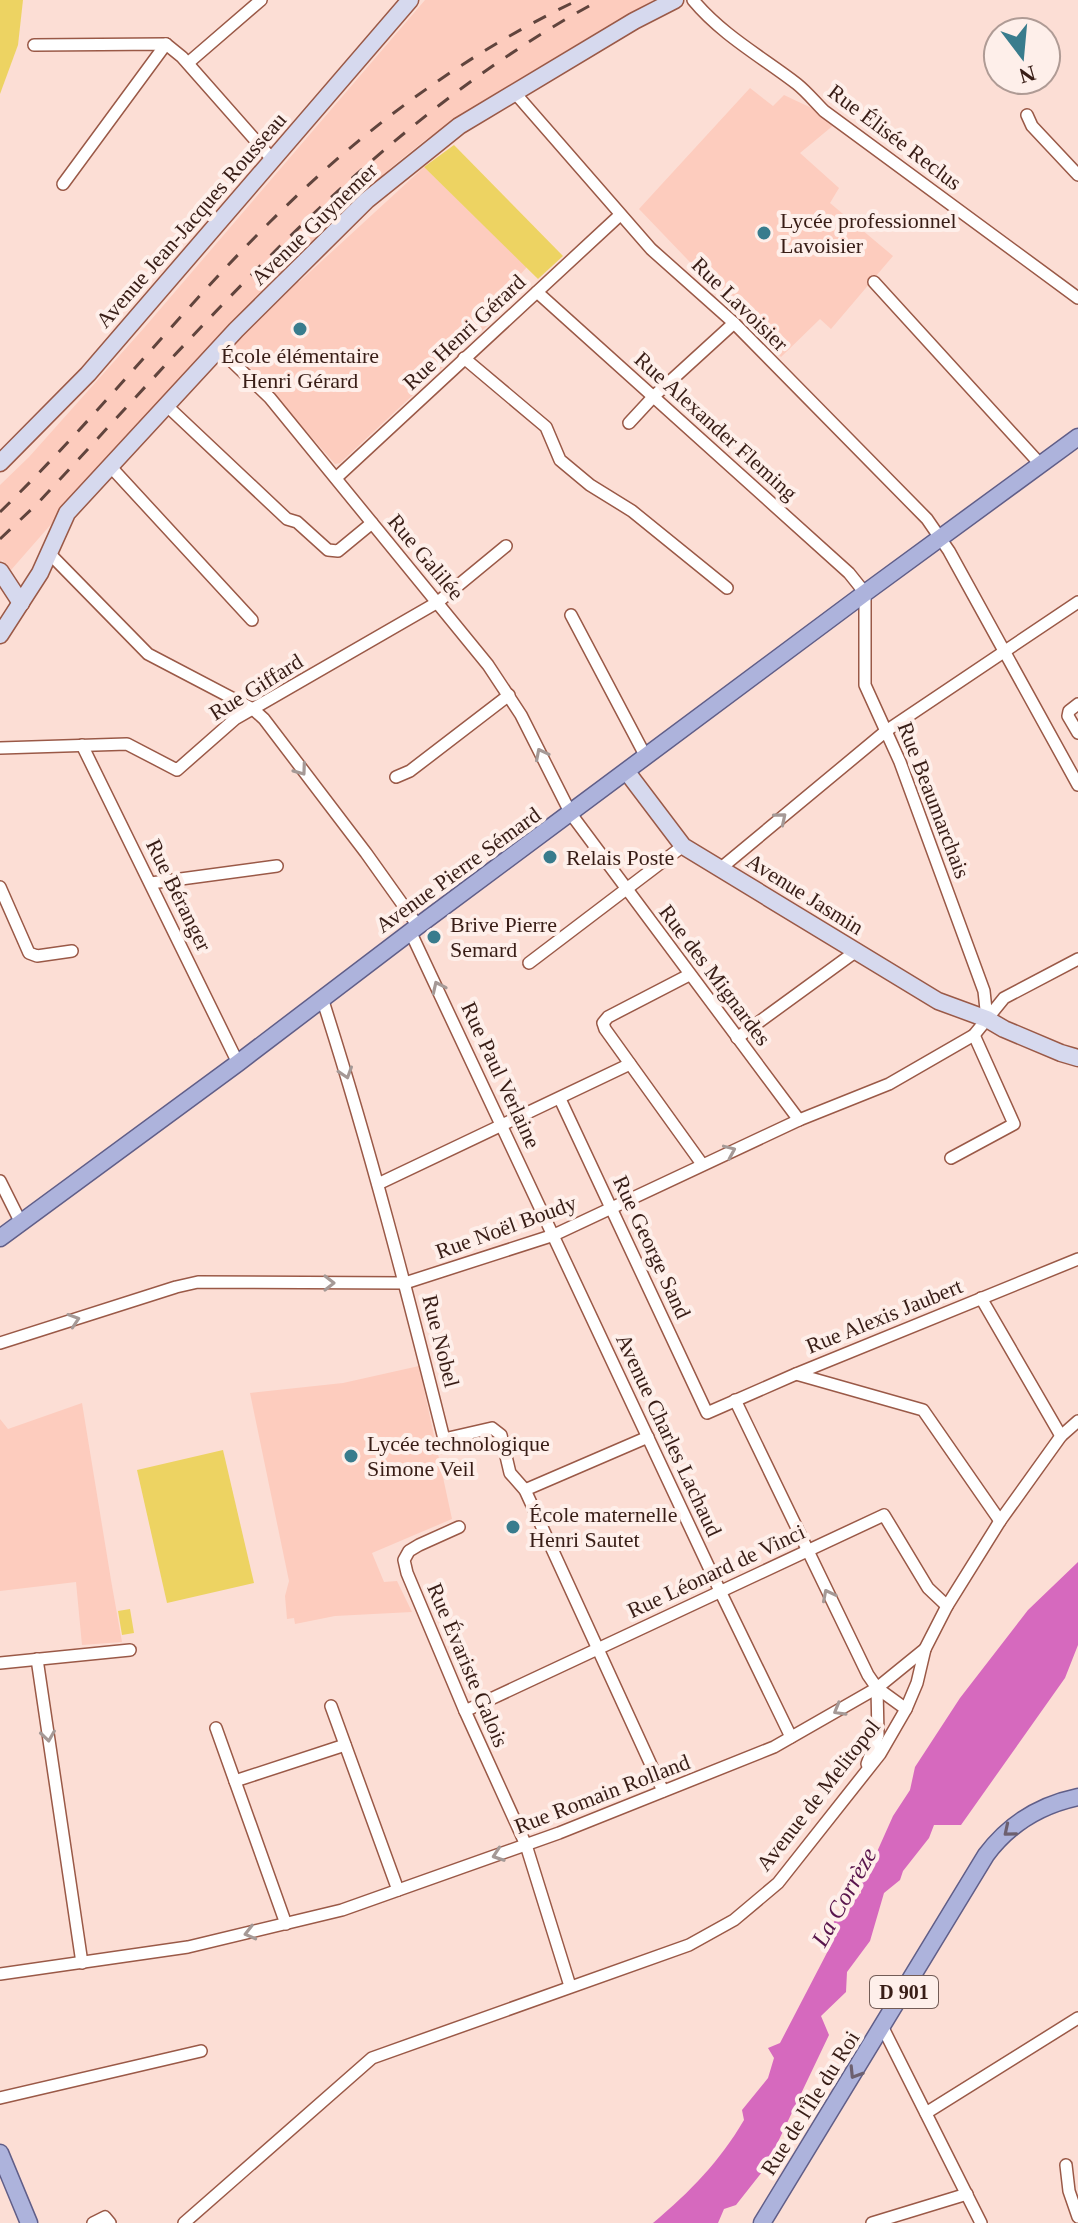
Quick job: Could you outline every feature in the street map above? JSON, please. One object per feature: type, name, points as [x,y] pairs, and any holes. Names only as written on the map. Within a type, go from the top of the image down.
[{"type":"main road","name":"Avenue Jean-Jacques Rousseau","points":[[0,463],[88,374],[410,0]]},
{"type":"main road","name":"Avenue Guynemer","points":[[0,635],[49,553],[67,513],[219,349],[367,200],[459,126],[634,21],[675,0]]},
{"type":"main road","name":"Avenue Pierre Sémard","points":[[0,1238],[1078,437]]},
{"type":"main road","points":[[0,571],[21,603]]},
{"type":"main road","name":"Avenue Jasmin","points":[[627,772],[683,846],[938,1001],[1078,1058]]},
{"type":"main road","name":"Rue de l'Île du Roi","points":[[762,2223],[994,1845],[1017,1823],[1038,1810],[1078,1797]]},
{"type":"main road","points":[[0,2153],[29,2223]]},
{"type":"street","points":[[188,63],[261,0]]},
{"type":"street","name":"Rue Élisée Reclus","points":[[693,0],[762,60],[799,85],[824,111],[1078,298]]},
{"type":"street","points":[[63,184],[166,44]]},
{"type":"street","points":[[34,45],[166,44],[188,63],[272,159]]},
{"type":"street","name":"Rue Lavoisier","points":[[515,93],[651,249],[734,323],[927,519],[942,538],[1076,778]]},
{"type":"street","points":[[1027,115],[1032,126],[1078,175]]},
{"type":"street","name":"Rue Henri Gérard","points":[[336,478],[620,215]]},
{"type":"street","points":[[874,282],[1041,465]]},
{"type":"street","name":"Rue Alexander Fleming","points":[[537,292],[849,573],[865,593]]},
{"type":"street","points":[[629,423],[734,323]]},
{"type":"street","name":"Rue Galilée","points":[[219,349],[270,398],[438,602],[509,695],[571,814]]},
{"type":"street","points":[[464,358],[546,427],[560,460],[590,485],[632,511],[727,588]]},
{"type":"street","points":[[166,405],[266,501],[287,519],[297,522],[328,550],[338,551],[372,523]]},
{"type":"street","points":[[110,466],[252,620]]},
{"type":"street","name":"Rue Giffard","points":[[0,748],[127,744],[177,770],[235,719],[438,602],[506,546]]},
{"type":"street","points":[[49,553],[148,654],[253,709]]},
{"type":"street","name":"Rue Beaumarchais","points":[[865,593],[865,685],[900,762],[984,991],[987,1019]]},
{"type":"street","points":[[721,868],[886,731],[1078,602]]},
{"type":"street","points":[[571,615],[646,757]]},
{"type":"street","points":[[396,777],[410,771],[509,695]]},
{"type":"street","points":[[1078,704],[1069,711],[1068,716],[1078,733]]},
{"type":"street","name":"Rue Paul Verlaine","points":[[253,709],[264,719],[366,853],[414,929],[554,1235]]},
{"type":"street","name":"Rue Béranger","points":[[82,745],[238,1063]]},
{"type":"street","name":"Rue des Mignardes","points":[[571,814],[799,1120]]},
{"type":"street","points":[[529,963],[683,846]]},
{"type":"street","points":[[151,883],[277,866]]},
{"type":"street","points":[[0,887],[29,953],[37,956],[72,951]]},
{"type":"street","points":[[737,1038],[855,952]]},
{"type":"street","name":"Rue Noël Boudy","points":[[0,1343],[198,1282],[405,1283],[554,1235],[799,1120],[889,1084],[974,1035],[1004,998],[1078,959]]},
{"type":"street","points":[[689,975],[608,1017],[603,1023],[702,1164]]},
{"type":"street","name":"Rue Nobel","points":[[322,998],[378,1184],[444,1439],[492,1428],[501,1435],[510,1473],[525,1490]]},
{"type":"street","points":[[951,1158],[1014,1124],[974,1035]]},
{"type":"street","points":[[378,1184],[630,1064]]},
{"type":"street","name":"Rue George Sand","points":[[560,1099],[707,1413]]},
{"type":"street","points":[[0,1181],[21,1223]]},
{"type":"street","name":"Avenue Charles Lachaud","points":[[554,1235],[791,1737]]},
{"type":"street","name":"Rue Alexis Jaubert","points":[[707,1413],[981,1298],[1076,1264]]},
{"type":"street","points":[[981,1298],[1061,1436]]},
{"type":"street","points":[[796,1374],[923,1410],[1000,1521]]},
{"type":"street","points":[[735,1400],[868,1675],[877,1688],[906,1709]]},
{"type":"street","name":"Rue Romain Rolland","points":[[0,1974],[188,1947],[342,1910],[526,1845],[732,1766],[791,1737],[877,1688],[925,1649],[947,1606],[1000,1521],[1061,1436],[1078,1421]]},
{"type":"street","points":[[648,1437],[525,1490],[663,1791]]},
{"type":"street","name":"Rue Léonard de Vinci","points":[[465,1711],[884,1515],[928,1588],[947,1606]]},
{"type":"street","name":"Rue Évariste Galois","points":[[459,1527],[419,1545],[409,1551],[404,1560],[412,1587],[465,1711],[526,1845],[570,1986]]},
{"type":"street","name":"Avenue de Melitopol","points":[[184,2223],[372,2058],[689,1945],[734,1920],[778,1883],[880,1754],[906,1709],[917,1683],[925,1649]]},
{"type":"street","points":[[0,1663],[130,1650]]},
{"type":"street","points":[[37,1659],[82,1963]]},
{"type":"street","points":[[864,1772],[878,1735],[877,1688]]},
{"type":"street","points":[[331,1706],[398,1890]]},
{"type":"street","points":[[216,1728],[286,1924]]},
{"type":"street","points":[[235,1781],[345,1745]]},
{"type":"street","points":[[926,2113],[1078,2018]]},
{"type":"street","points":[[883,2028],[981,2223]]},
{"type":"street","points":[[0,2098],[201,2051]]},
{"type":"street","points":[[1066,2165],[1069,2191],[1078,2217]]},
{"type":"street","points":[[872,2223],[967,2194]]},
{"type":"street","points":[[93,2223],[108,2220]]},
{"type":"shaded area","points":[[0,0],[23,0],[18,45],[0,94]]},
{"type":"shaded area","points":[[425,0],[660,0],[620,18],[469,110],[393,166],[287,264],[152,409],[11,570],[2,560],[0,562],[0,485],[29,457],[144,328]]},
{"type":"shaded area","name":"Lycée professionnel Lavoisier","points":[[750,88],[773,106],[784,95],[820,112],[835,124],[800,153],[839,188],[830,203],[893,256],[831,329],[820,319],[781,357],[639,209]]},
{"type":"shaded area","points":[[454,145],[563,256],[538,279],[424,167]]},
{"type":"shaded area","points":[[424,167],[527,267],[486,313],[492,321],[340,463],[335,464],[231,346],[265,309],[271,308],[287,293],[287,287],[295,279],[299,282]]},
{"type":"shaded area","name":"Lycée technologique Simone Veil","points":[[419,1366],[452,1519],[372,1553],[384,1582],[397,1581],[412,1612],[335,1616],[295,1624],[294,1618],[287,1619],[285,1596],[289,1581],[250,1393],[343,1383]]},
{"type":"shaded area","points":[[82,1403],[122,1642],[82,1645],[76,1582],[0,1591],[0,1419],[8,1429]]},
{"type":"shaded area","points":[[223,1450],[254,1583],[167,1603],[137,1470]]},
{"type":"shaded area","points":[[1078,1562],[1078,1645],[1065,1678],[961,1825],[934,1825],[929,1838],[903,1871],[900,1880],[884,1893],[870,1941],[847,1972],[846,1992],[821,2016],[829,2035],[766,2167],[736,2205],[724,2209],[718,2223],[653,2223],[703,2175],[744,2120],[742,2110],[768,2078],[774,2058],[768,2048],[780,2043],[831,1945],[826,1933],[845,1906],[861,1893],[862,1869],[872,1863],[893,1816],[910,1790],[915,1767],[960,1698],[1028,1610]]},
{"type":"shaded area","points":[[130,1609],[134,1633],[122,1635],[118,1611]]},
{"type":"railway","points":[[0,539],[37,504],[231,295],[368,164],[441,104],[518,49],[600,0]]},
{"type":"railway","points":[[0,512],[264,228],[334,161],[398,110],[465,63],[572,3]]},
{"type":"place","name":"Lycée professionnel Lavoisier","points":[[764,233]]},
{"type":"place","name":"École élémentaire Henri Gérard","points":[[300,329]]},
{"type":"place","name":"Relais Poste","points":[[550,857]]},
{"type":"place","name":"Brive Pierre Semard","points":[[434,937]]},
{"type":"place","name":"Lycée technologique Simone Veil","points":[[351,1456]]},
{"type":"place","name":"École maternelle Henri Sautet","points":[[513,1527]]},
{"type":"water label","name":"La Corrèze","points":[[844,1897]]}]
